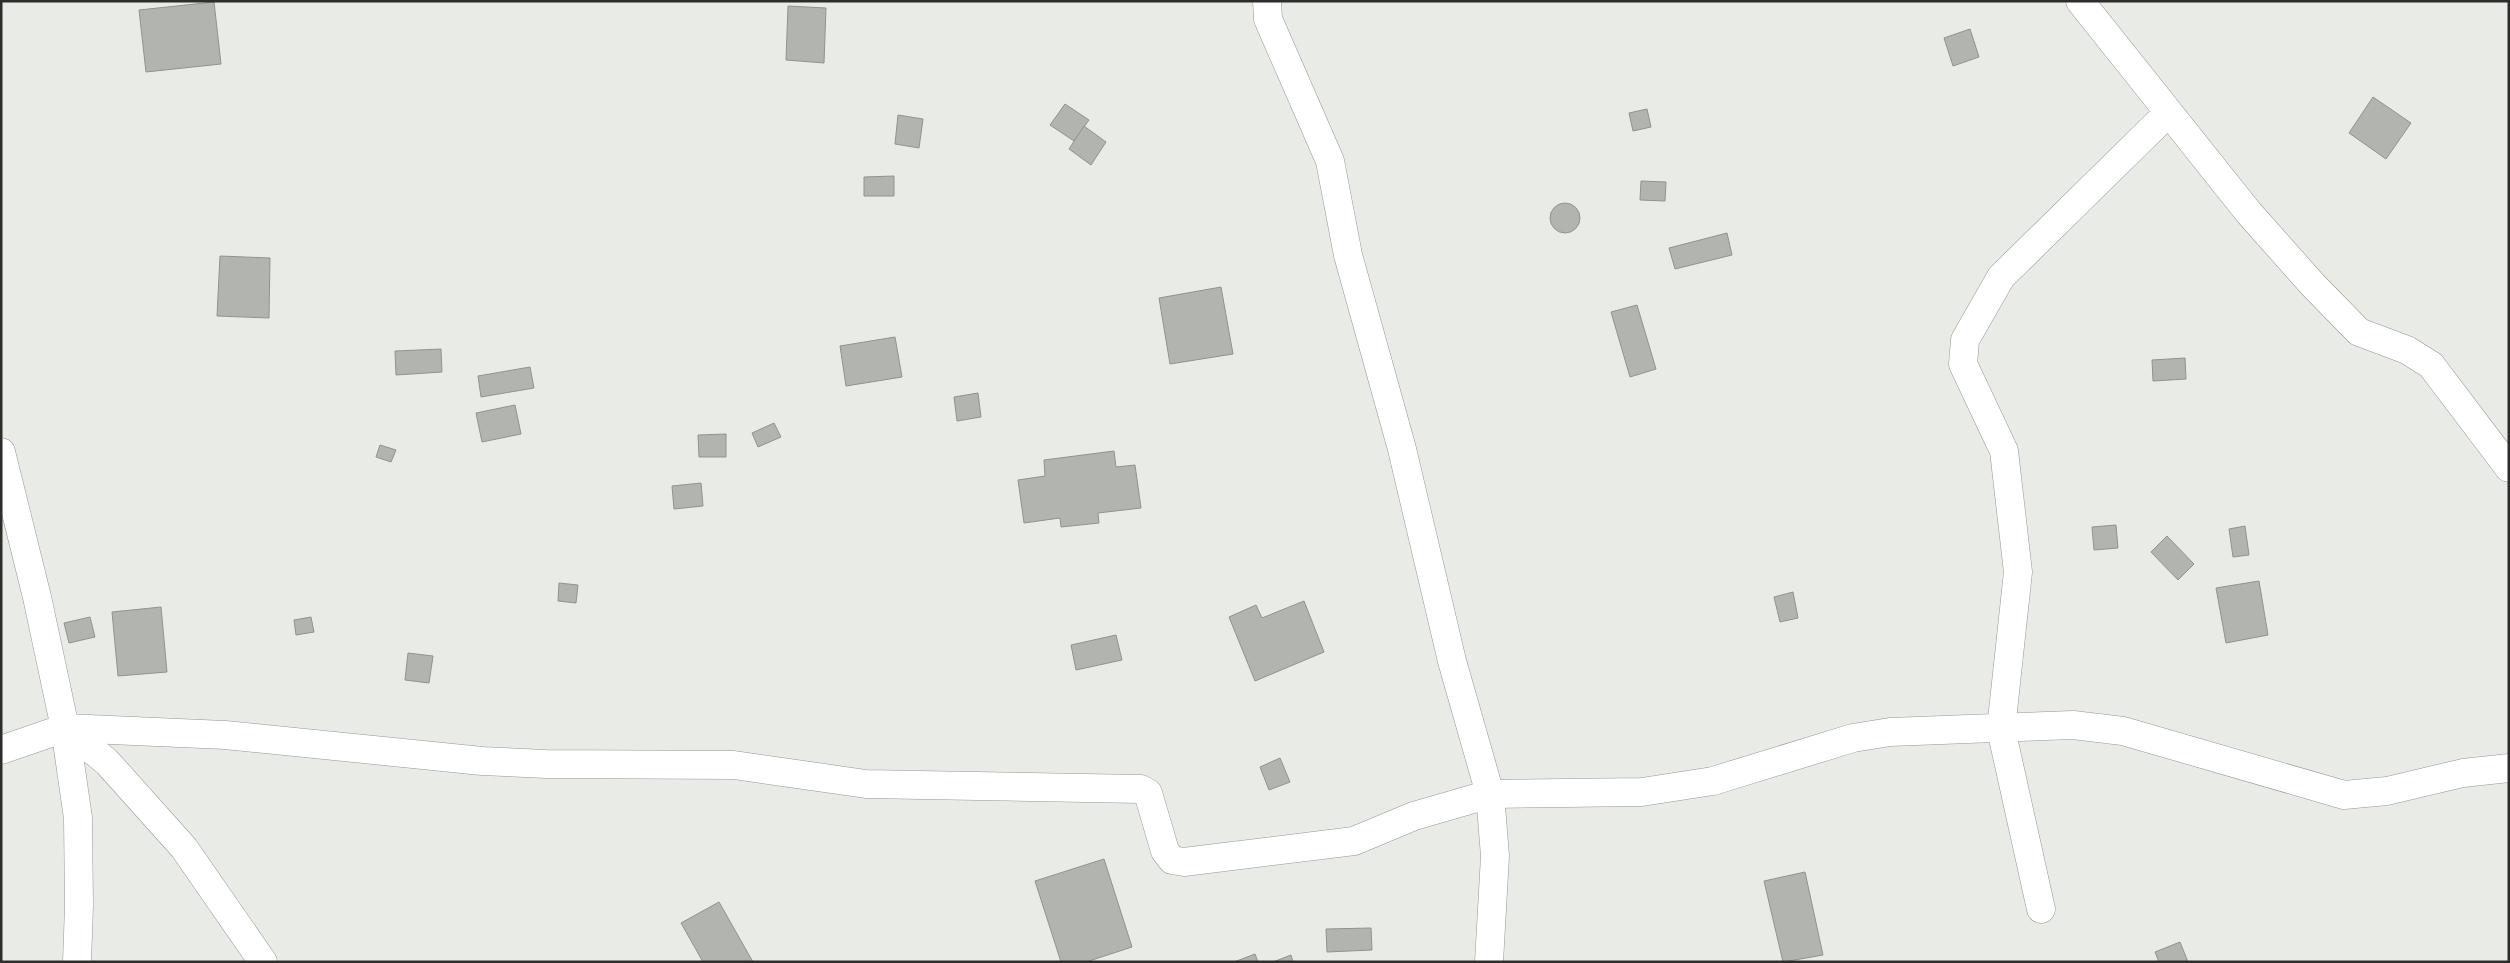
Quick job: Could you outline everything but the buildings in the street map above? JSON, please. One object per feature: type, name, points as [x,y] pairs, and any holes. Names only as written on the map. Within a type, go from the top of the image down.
[{"type":"street","points":[[1267,1],[1268,19],[1330,161],[1348,254],[1402,450],[1452,661],[1490,794],[1495,856],[1489,962]]},
{"type":"street","points":[[2080,1],[2250,213],[2313,285],[2359,332],[2407,350],[2431,364],[2509,468]]},
{"type":"street","points":[[2041,910],[2001,728],[2018,572],[2004,451],[1963,364],[1965,340],[2001,278],[2168,113]]},
{"type":"street","points":[[1,452],[37,597],[65,728],[78,818],[79,906],[77,962]]},
{"type":"street","points":[[1,750],[65,728],[225,735],[500,762],[687,766],[734,765],[866,784],[1141,789],[1148,793],[1165,850],[1172,860],[1184,862],[1354,840],[1414,816],[1490,794],[1642,792],[1713,780],[1853,738],[1890,732],[2073,725],[2123,732],[2344,795],[2386,791],[2462,773],[2509,768]]},
{"type":"street","points":[[65,728],[107,762],[184,848],[263,962]]}]
